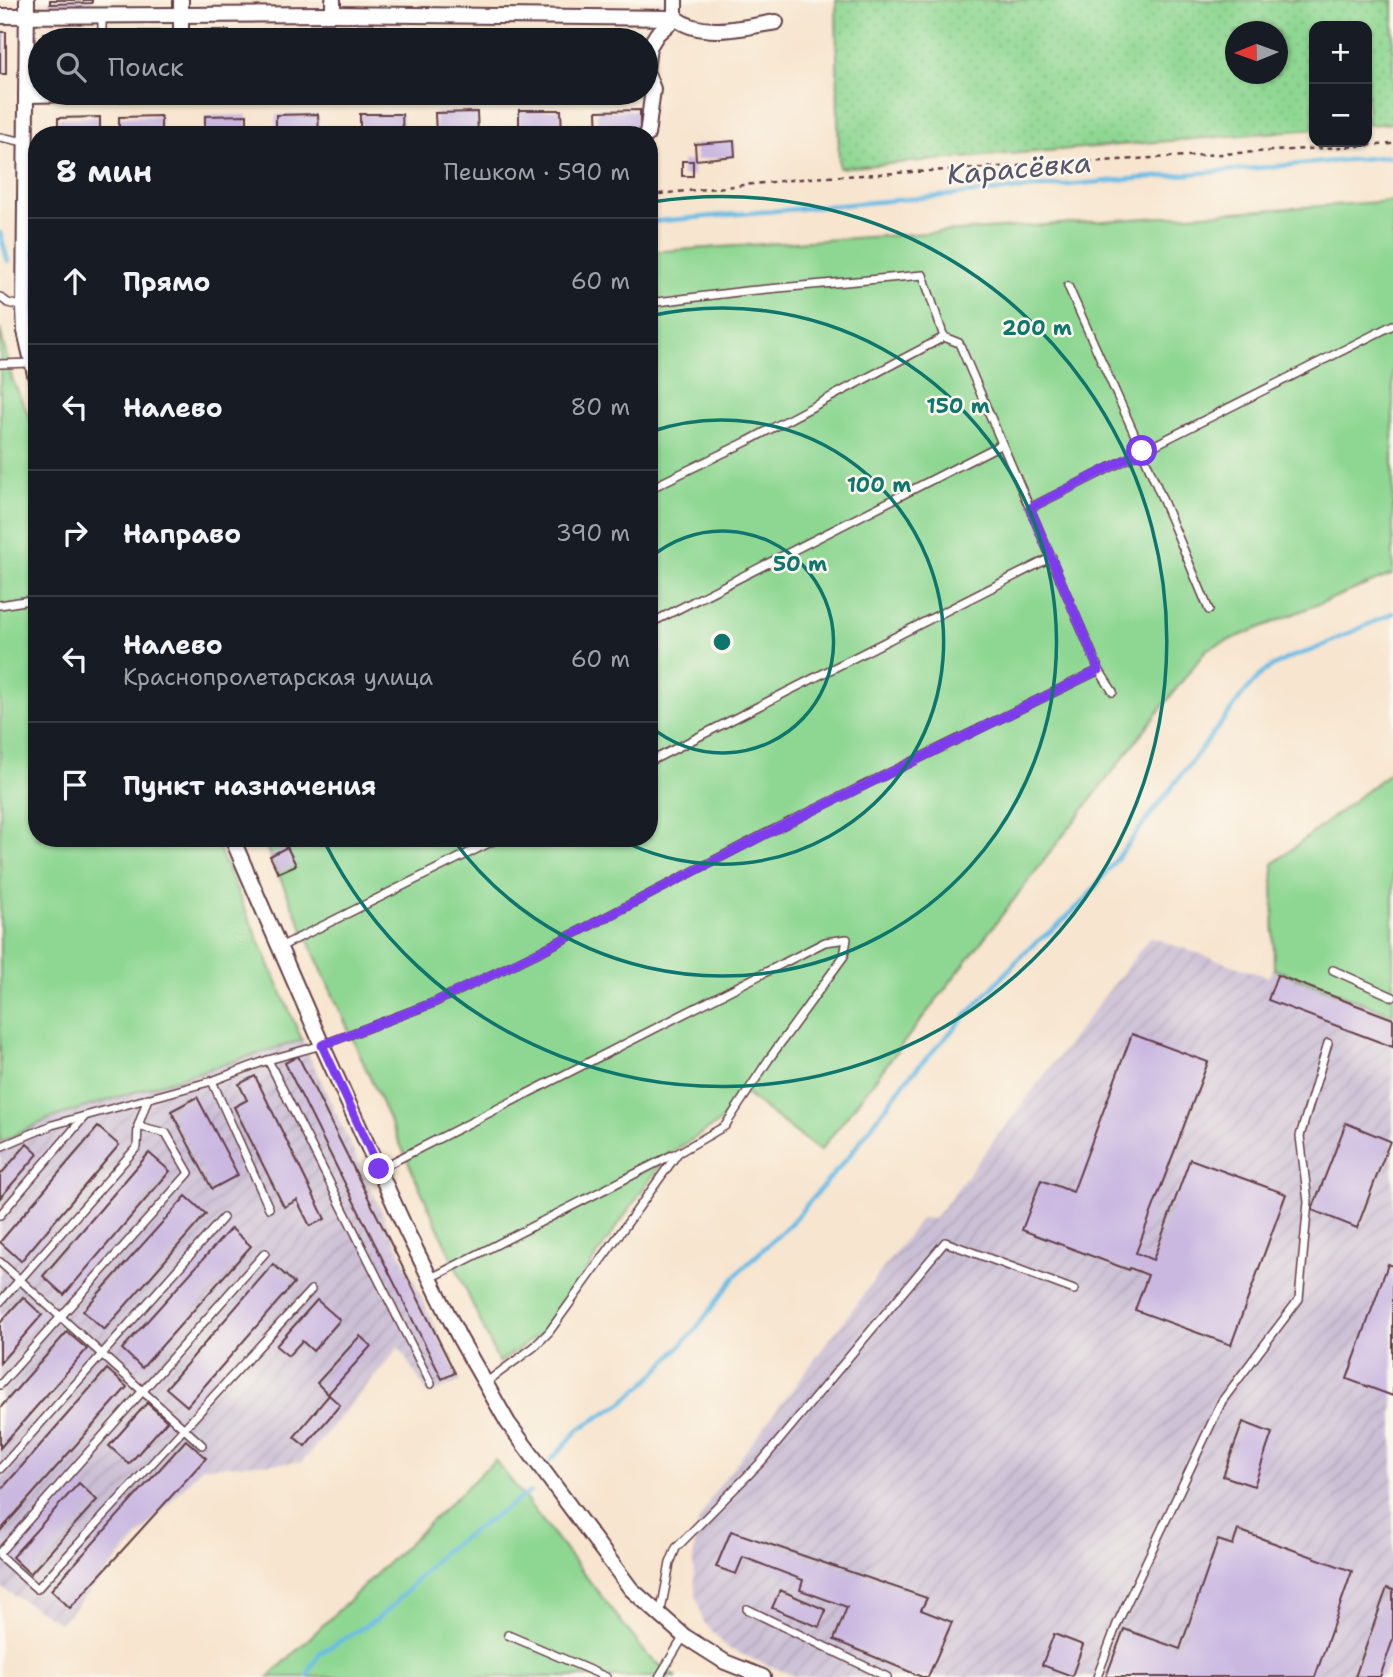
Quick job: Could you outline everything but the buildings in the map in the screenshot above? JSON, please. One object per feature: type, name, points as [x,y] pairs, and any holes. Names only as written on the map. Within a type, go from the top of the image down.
[{"type":"street","points":[[27,0],[25,142],[28,158]]},
{"type":"street","points":[[181,0],[181,28]]},
{"type":"street","points":[[658,33],[675,18],[675,0]]},
{"type":"street","points":[[0,16],[181,15],[333,7],[675,18],[687,27],[726,29],[776,22]]},
{"type":"street","points":[[648,126],[651,105]]},
{"type":"street","points":[[28,232],[24,307],[24,331],[28,349]]},
{"type":"street","points":[[236,847],[322,1045],[429,1279],[484,1384],[509,1423],[631,1589],[684,1636],[725,1662],[763,1677]]},
{"type":"lane","points":[[102,16],[102,28]]},
{"type":"lane","points":[[0,137],[25,142]]},
{"type":"lane","points":[[658,302],[923,275],[944,337],[959,343],[1099,670],[1113,692]]},
{"type":"lane","points":[[1068,286],[1209,610]]},
{"type":"lane","points":[[0,297],[8,303],[24,307]]},
{"type":"lane","points":[[1030,508],[1393,325]]},
{"type":"lane","points":[[658,485],[748,441],[944,337]]},
{"type":"lane","points":[[0,364],[28,363]]},
{"type":"lane","points":[[658,620],[1002,444]]},
{"type":"lane","points":[[658,757],[1052,558]]},
{"type":"lane","points":[[0,605],[28,600]]},
{"type":"lane","points":[[0,1147],[52,1125],[212,1081],[268,1060],[322,1045],[433,1003],[543,950],[764,835],[1099,670]]},
{"type":"lane","points":[[280,947],[481,847]]},
{"type":"lane","points":[[379,1169],[825,942],[848,939],[844,956],[769,1059],[725,1126],[678,1153],[429,1279]]},
{"type":"lane","points":[[1333,970],[1393,997]]},
{"type":"lane","points":[[1097,1677],[1118,1624],[1222,1401],[1299,1299],[1308,1202],[1300,1136],[1328,1043]]},
{"type":"lane","points":[[268,1060],[430,1384]]},
{"type":"lane","points":[[212,1081],[270,1208]]},
{"type":"lane","points":[[0,1302],[137,1147],[138,1126],[148,1098]]},
{"type":"lane","points":[[0,1215],[86,1115]]},
{"type":"lane","points":[[0,1385],[189,1173],[166,1133],[138,1126]]},
{"type":"lane","points":[[484,1384],[534,1347],[549,1332],[678,1153]]},
{"type":"lane","points":[[0,1469],[223,1218]]},
{"type":"lane","points":[[660,1616],[670,1563],[676,1548],[762,1461],[945,1242],[1074,1290]]},
{"type":"lane","points":[[265,1254],[0,1554],[37,1588],[311,1290]]},
{"type":"lane","points":[[0,1262],[202,1445]]},
{"type":"lane","points":[[747,1609],[887,1677]]},
{"type":"lane","points":[[508,1635],[606,1677]]},
{"type":"lane","points":[[659,1677],[684,1636]]},
{"type":"path","points":[[658,194],[810,177],[1393,144]]},
{"type":"shaded area","points":[[1150,937],[1268,977],[1274,969],[1393,1014],[1393,1647],[1383,1677],[797,1677],[727,1648],[703,1621],[695,1590],[693,1559],[698,1523],[712,1496],[921,1218],[934,1219]]},
{"type":"shaded area","points":[[302,1040],[460,1381],[429,1395],[399,1347],[302,1462],[202,1467],[60,1623],[0,1587],[0,1142],[51,1118]]},
{"type":"green space","points":[[836,0],[1393,0],[1393,123],[1372,125],[1372,21],[1309,21],[1309,129],[839,168]]},
{"type":"green space","points":[[1393,201],[1393,574],[1207,649],[820,1151],[743,1092],[720,1122],[667,1155],[545,1330],[499,1363],[266,847],[658,847],[658,251]]},
{"type":"green space","points":[[0,329],[12,379],[28,414],[28,847],[218,847],[302,1040],[51,1118],[0,1142]]},
{"type":"green space","points":[[1393,770],[1393,1014],[1274,969],[1273,864]]},
{"type":"green space","points":[[495,1460],[648,1656],[676,1677],[269,1677]]},
{"type":"waterway","name":"Карасёвка","points":[[658,221],[1393,156]]},
{"type":"waterway","name":"Карасёвка","points":[[0,233],[8,261]]},
{"type":"waterway","points":[[551,1460],[579,1429],[622,1403],[652,1377],[695,1330],[738,1273],[791,1223],[850,1155],[907,1079],[1029,948],[1085,900],[1263,672],[1288,658],[1313,650],[1393,613]]},
{"type":"waterway","points":[[308,1677],[320,1653],[377,1619],[444,1551],[530,1492]]},
{"type":"route","points":[[379,1169],[322,1045],[433,1003],[543,950],[764,835],[1099,670],[1030,508],[1142,451]]}]
